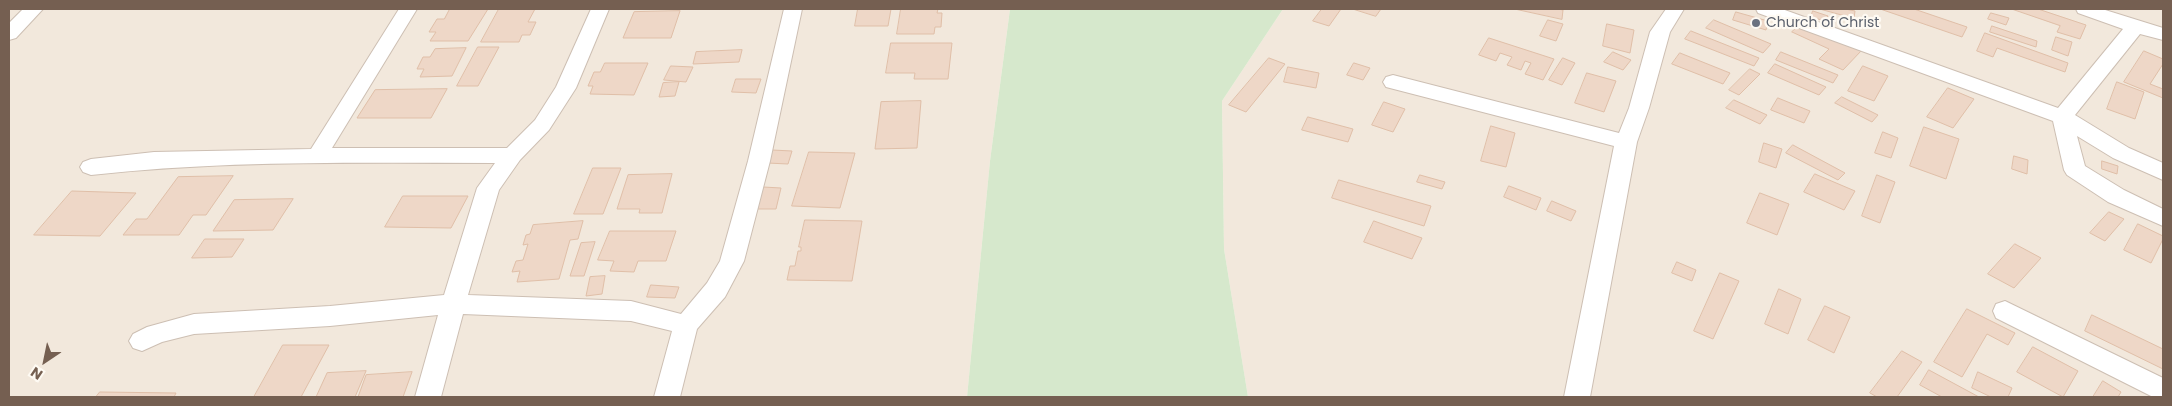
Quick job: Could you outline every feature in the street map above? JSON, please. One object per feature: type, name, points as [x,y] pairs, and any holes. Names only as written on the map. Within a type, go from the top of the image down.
[{"type":"street","points":[[9,34],[34,9]]},
{"type":"street","points":[[317,156],[408,9]]},
{"type":"street","points":[[428,397],[452,304],[470,253],[488,188],[512,155],[542,125],[566,88],[600,9]]},
{"type":"street","points":[[668,397],[686,325],[716,290],[732,261],[759,161],[792,9]]},
{"type":"street","points":[[1577,397],[1626,142],[1639,108],[1660,32],[1675,9]]},
{"type":"street","points":[[1765,9],[2062,117],[2121,152],[2163,172]]},
{"type":"street","points":[[2085,9],[2136,27],[2163,34]]},
{"type":"street","points":[[2062,117],[2136,27]]},
{"type":"street","points":[[1393,82],[1626,142]]},
{"type":"street","points":[[2062,117],[2075,170],[2116,196],[2163,218]]},
{"type":"street","points":[[91,167],[154,160],[317,156],[512,155]]},
{"type":"street","points":[[142,341],[156,334],[194,324],[330,316],[452,304],[632,310],[686,325]]},
{"type":"street","points":[[2005,311],[2163,390]]},
{"type":"shaded area","points":[[9,9],[1010,9],[990,161],[967,397],[9,397]]},
{"type":"shaded area","points":[[1283,9],[2163,9],[2163,397],[1248,397],[1224,249],[1222,101]]},
{"type":"green space","points":[[1010,9],[1283,9],[1222,101],[1224,249],[1248,397],[967,397],[990,161]]},
{"type":"building","points":[[450,9],[488,9],[468,41],[430,41],[436,32],[429,32],[437,19],[444,19]]},
{"type":"building","points":[[499,9],[535,9],[528,22],[536,22],[530,35],[522,35],[519,42],[481,42]]},
{"type":"building","points":[[858,9],[891,9],[888,26],[855,26]]},
{"type":"building","points":[[901,9],[938,9],[937,13],[942,13],[941,27],[935,27],[934,34],[897,34]]},
{"type":"building","points":[[1322,9],[1341,9],[1329,26],[1313,21]]},
{"type":"building","points":[[1353,9],[1381,9],[1376,16]]},
{"type":"building","points":[[1515,9],[1563,10],[1562,19]]},
{"type":"building","points":[[1820,9],[1855,11],[1854,18]]},
{"type":"building","points":[[1884,9],[1914,9],[1967,27],[1962,37]]},
{"type":"building","points":[[2012,9],[2038,9],[2086,25],[2080,39],[2057,32],[2060,26]]},
{"type":"building","points":[[680,11],[671,38],[623,38],[634,12]]},
{"type":"building","points":[[1813,11],[1828,16],[1825,21],[1811,17]]},
{"type":"building","points":[[1736,12],[1768,21],[1766,30],[1733,20]]},
{"type":"building","points":[[1991,13],[2009,18],[2006,25],[1988,19]]},
{"type":"building","points":[[1548,20],[1563,24],[1556,41],[1540,36]]},
{"type":"building","points":[[1714,20],[1771,44],[1763,53],[1706,28]]},
{"type":"building","points":[[1607,24],[1634,30],[1630,53],[1603,46]]},
{"type":"building","points":[[1801,24],[1861,51],[1843,70],[1819,59],[1829,49],[1792,32]]},
{"type":"building","points":[[1992,26],[2037,41],[2036,47],[1990,32]]},
{"type":"building","points":[[1691,31],[1759,58],[1754,66],[1685,39]]},
{"type":"building","points":[[1985,33],[2068,63],[2065,72],[1997,48],[1993,57],[1977,51]]},
{"type":"building","points":[[2056,37],[2072,42],[2068,56],[2052,50]]},
{"type":"building","points":[[1489,38],[1554,59],[1543,80],[1525,74],[1531,63],[1525,61],[1521,70],[1507,65],[1512,57],[1500,53],[1496,61],[1479,55]]},
{"type":"building","points":[[891,43],[952,43],[948,79],[914,79],[915,73],[886,73]]},
{"type":"building","points":[[478,47],[499,47],[478,86],[457,86]]},
{"type":"building","points":[[466,48],[452,76],[420,77],[424,69],[417,69],[423,57],[430,57],[435,49]]},
{"type":"building","points":[[742,50],[739,62],[693,64],[696,52]]},
{"type":"building","points":[[2144,51],[2163,59],[2163,64],[2150,84],[2163,89],[2163,98],[2124,82]]},
{"type":"building","points":[[1613,52],[1631,60],[1623,70],[1604,62]]},
{"type":"building","points":[[1781,52],[1838,75],[1833,83],[1776,60]]},
{"type":"building","points":[[1680,53],[1730,73],[1723,84],[1672,64]]},
{"type":"building","points":[[1269,58],[1285,64],[1246,112],[1229,105]]},
{"type":"building","points":[[1563,58],[1575,63],[1562,85],[1549,80]]},
{"type":"building","points":[[605,63],[648,63],[634,95],[590,94],[593,86],[588,86],[594,72],[600,72]]},
{"type":"building","points":[[1354,63],[1370,68],[1363,80],[1347,75]]},
{"type":"building","points":[[1775,64],[1826,87],[1819,95],[1768,73]]},
{"type":"building","points":[[671,66],[693,67],[686,82],[664,80]]},
{"type":"building","points":[[1863,66],[1888,76],[1874,101],[1848,91]]},
{"type":"building","points":[[1288,67],[1319,73],[1316,88],[1284,82]]},
{"type":"building","points":[[1750,69],[1760,74],[1739,95],[1729,90]]},
{"type":"building","points":[[1587,73],[1616,81],[1604,112],[1575,103]]},
{"type":"building","points":[[736,79],[761,79],[756,93],[732,92]]},
{"type":"building","points":[[679,82],[675,96],[659,97],[663,83]]},
{"type":"building","points":[[2117,82],[2144,92],[2135,119],[2107,109]]},
{"type":"building","points":[[1948,88],[1974,99],[1953,128],[1927,117]]},
{"type":"building","points":[[447,89],[431,118],[357,118],[375,90]]},
{"type":"building","points":[[1842,97],[1878,115],[1872,122],[1835,103]]},
{"type":"building","points":[[1778,98],[1810,111],[1804,123],[1771,110]]},
{"type":"building","points":[[1734,100],[1767,115],[1760,124],[1726,108]]},
{"type":"building","points":[[921,101],[917,148],[875,149],[881,102]]},
{"type":"building","points":[[1384,102],[1405,109],[1393,132],[1372,125]]},
{"type":"building","points":[[1308,117],[1353,129],[1348,142],[1302,130]]},
{"type":"building","points":[[1491,126],[1515,133],[1506,167],[1481,161]]},
{"type":"building","points":[[1924,127],[1959,139],[1946,179],[1910,166]]},
{"type":"building","points":[[1883,132],[1898,138],[1891,158],[1875,153]]},
{"type":"building","points":[[1764,143],[1782,149],[1776,168],[1759,162]]},
{"type":"building","points":[[1793,145],[1845,173],[1838,180],[1786,153]]},
{"type":"building","points":[[772,150],[792,151],[788,164],[767,163]]},
{"type":"building","points":[[809,152],[855,153],[840,208],[792,206]]},
{"type":"building","points":[[2014,156],[2028,160],[2027,174],[2012,169]]},
{"type":"building","points":[[2102,161],[2118,166],[2117,174],[2102,169]]},
{"type":"building","points":[[593,168],[621,168],[603,214],[574,214]]},
{"type":"building","points":[[672,174],[662,213],[639,213],[640,209],[617,209],[628,175]]},
{"type":"building","points":[[1815,174],[1855,191],[1844,210],[1804,192]]},
{"type":"building","points":[[1420,175],[1445,182],[1442,189],[1417,182]]},
{"type":"building","points":[[1877,175],[1895,182],[1880,223],[1862,216]]},
{"type":"building","points":[[233,176],[206,215],[193,215],[179,235],[123,235],[136,219],[147,219],[178,177]]},
{"type":"building","points":[[1339,180],[1431,206],[1424,226],[1332,198]]},
{"type":"building","points":[[1509,186],[1541,198],[1536,210],[1504,197]]},
{"type":"building","points":[[763,187],[781,188],[776,209],[757,209]]},
{"type":"building","points":[[72,191],[136,193],[100,236],[34,235]]},
{"type":"building","points":[[1760,193],[1789,204],[1777,235],[1747,223]]},
{"type":"building","points":[[403,196],[468,196],[451,228],[385,227]]},
{"type":"building","points":[[293,199],[273,230],[213,231],[234,200]]},
{"type":"building","points":[[1552,201],[1576,211],[1571,221],[1547,211]]},
{"type":"building","points":[[2109,212],[2124,219],[2105,241],[2090,233]]},
{"type":"building","points":[[805,220],[862,221],[852,281],[787,280],[790,266],[795,266],[798,251],[801,251],[801,247],[799,247]]},
{"type":"building","points":[[583,221],[578,239],[570,240],[559,279],[517,282],[520,271],[512,272],[516,261],[523,260],[528,244],[523,245],[526,235],[530,234],[533,225]]},
{"type":"building","points":[[1374,221],[1422,238],[1412,259],[1364,242]]},
{"type":"building","points":[[2138,224],[2163,236],[2151,263],[2124,250]]},
{"type":"building","points":[[610,231],[676,231],[666,261],[638,261],[634,272],[610,271],[614,261],[598,260]]},
{"type":"building","points":[[205,239],[244,239],[232,257],[192,258]]},
{"type":"building","points":[[595,242],[584,276],[570,276],[581,243]]},
{"type":"building","points":[[2015,244],[2041,258],[2014,288],[1988,274]]},
{"type":"building","points":[[1677,262],[1696,270],[1692,281],[1672,273]]},
{"type":"building","points":[[1720,273],[1739,281],[1713,339],[1694,331]]},
{"type":"building","points":[[605,276],[602,294],[586,296],[590,277]]},
{"type":"building","points":[[651,285],[679,287],[675,298],[647,297]]},
{"type":"building","points":[[1779,289],[1801,299],[1788,334],[1765,324]]},
{"type":"building","points":[[1825,306],[1850,317],[1834,353],[1808,340]]},
{"type":"building","points":[[1967,309],[2015,333],[2008,345],[1987,334],[1962,377],[1934,362]]},
{"type":"building","points":[[2092,315],[2163,349],[2163,369],[2085,331]]},
{"type":"building","points":[[283,345],[329,345],[301,397],[254,397]]},
{"type":"building","points":[[2033,347],[2078,371],[2063,397],[2017,372]]},
{"type":"building","points":[[1902,351],[1922,362],[1897,397],[1877,397],[1870,393]]},
{"type":"building","points":[[1929,370],[1979,397],[1942,397],[1920,385]]},
{"type":"building","points":[[366,371],[355,397],[316,397],[327,373]]},
{"type":"building","points":[[412,372],[403,397],[358,397],[366,375]]},
{"type":"building","points":[[1978,372],[2012,388],[2008,397],[1991,397],[1972,388]]},
{"type":"building","points":[[2103,381],[2121,392],[2118,397],[2093,397]]},
{"type":"building","points":[[100,392],[176,393],[174,397],[96,397]]},
{"type":"place","name":"Church of Christ","points":[[1756,23]]}]
